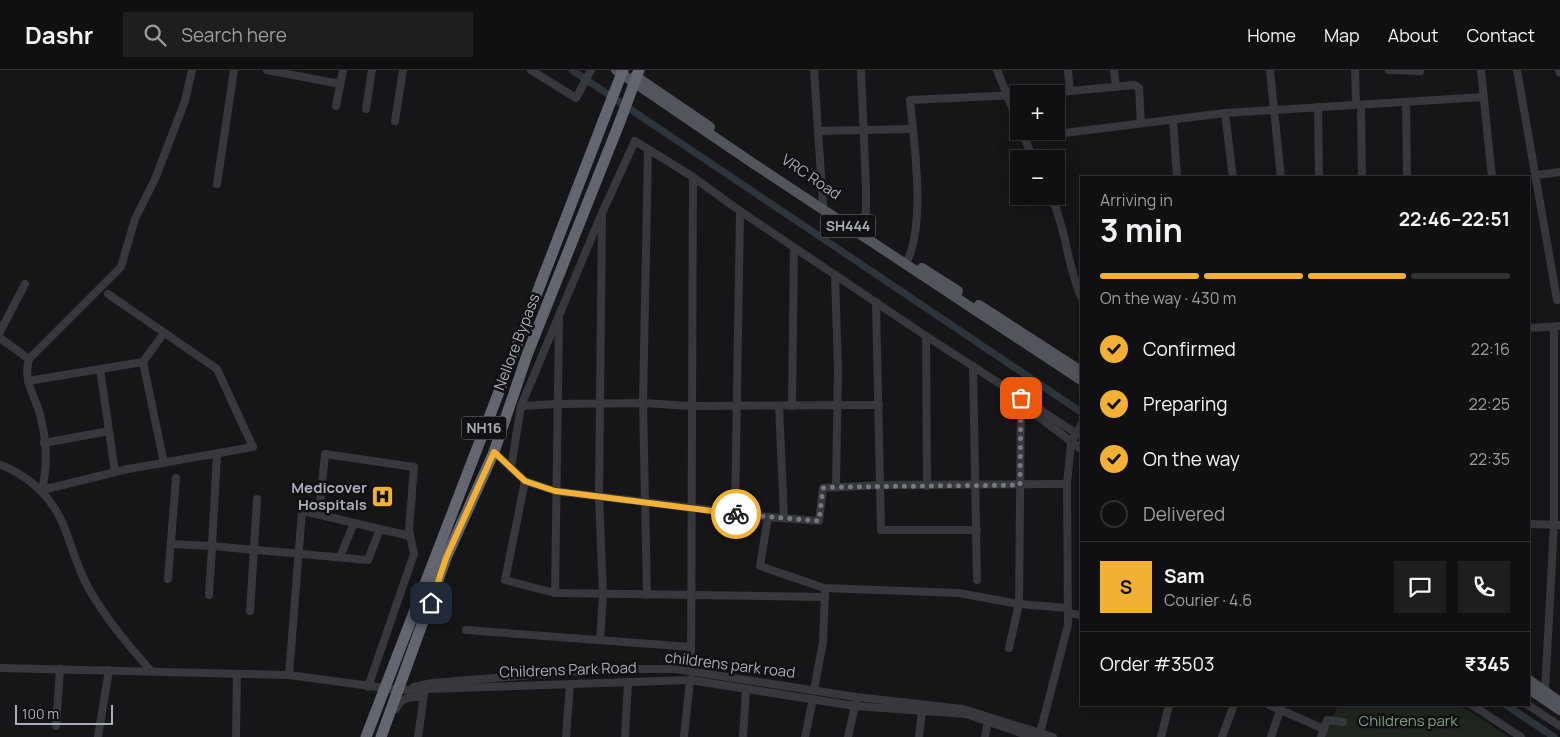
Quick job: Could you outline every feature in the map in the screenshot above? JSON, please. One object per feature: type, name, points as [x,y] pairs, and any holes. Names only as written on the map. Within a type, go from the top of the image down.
[{"type":"highway","name":"Nellore Bypass","points":[[366,737],[624,70]]},
{"type":"highway","name":"Nellore Bypass","points":[[381,737],[400,690],[446,558],[494,452],[527,355],[639,70]]},
{"type":"main road","name":"SH444","points":[[616,70],[907,262],[1080,379]]},
{"type":"main road","name":"VRC Road","points":[[624,70],[859,227],[907,262],[1080,369]]},
{"type":"main road","points":[[1530,688],[1545,692],[1560,702]]},
{"type":"main road","points":[[1530,689],[1560,710]]},
{"type":"street","points":[[42,490],[46,471],[42,420],[25,372],[29,360],[121,268],[135,219],[155,179],[185,101],[192,70]]},
{"type":"street","points":[[217,184],[234,70]]},
{"type":"street","points":[[267,70],[307,74],[340,84]]},
{"type":"street","points":[[336,106],[342,70]]},
{"type":"street","points":[[366,109],[372,70]]},
{"type":"street","points":[[394,121],[403,70]]},
{"type":"street","points":[[531,70],[576,98],[590,72]]},
{"type":"street","points":[[814,70],[824,204]]},
{"type":"street","points":[[859,227],[866,212],[861,70]]},
{"type":"street","points":[[997,70],[1010,102]]},
{"type":"street","points":[[1068,70],[1070,91]]},
{"type":"street","points":[[1114,70],[1116,87]]},
{"type":"street","points":[[1270,70],[1282,176]]},
{"type":"street","points":[[1354,70],[1362,176]]},
{"type":"street","points":[[1389,70],[1420,71]]},
{"type":"street","points":[[1481,70],[1492,176]]},
{"type":"street","points":[[1517,70],[1558,300],[1560,299]]},
{"type":"street","points":[[1065,91],[1134,86],[1139,88],[1141,123]]},
{"type":"street","points":[[907,262],[913,250],[917,207],[910,100],[1007,95]]},
{"type":"street","points":[[1065,130],[1225,113],[1484,97]]},
{"type":"street","points":[[1406,102],[1407,176]]},
{"type":"street","points":[[1318,106],[1319,176]]},
{"type":"street","points":[[1225,113],[1233,176]]},
{"type":"street","points":[[1172,120],[1177,176]]},
{"type":"street","points":[[818,132],[912,129]]},
{"type":"street","points":[[511,468],[521,406],[602,213],[635,141],[693,177],[794,248],[973,366],[1021,401],[1080,448]]},
{"type":"street","points":[[646,596],[642,403],[648,149]]},
{"type":"street","points":[[1537,175],[1560,172]]},
{"type":"street","points":[[684,737],[690,676],[692,596],[690,406],[693,177]]},
{"type":"street","points":[[1055,205],[1080,293]]},
{"type":"street","points":[[735,514],[740,211]]},
{"type":"street","points":[[600,640],[603,595],[600,496],[602,213]]},
{"type":"street","points":[[792,406],[794,248]]},
{"type":"street","points":[[835,275],[838,367],[836,487]]},
{"type":"street","points":[[0,332],[25,284]]},
{"type":"street","points":[[42,490],[115,472],[253,448],[217,369],[108,294]]},
{"type":"street","points":[[876,302],[881,530],[977,530]]},
{"type":"street","points":[[555,593],[556,404],[560,314]]},
{"type":"street","points":[[1530,328],[1557,326],[1557,525],[1545,692]]},
{"type":"street","points":[[28,382],[143,362],[164,333]]},
{"type":"street","points":[[926,336],[927,486]]},
{"type":"street","points":[[0,338],[29,360]]},
{"type":"street","points":[[143,362],[164,463]]},
{"type":"street","points":[[973,366],[977,580]]},
{"type":"street","points":[[100,369],[115,472]]},
{"type":"street","points":[[1021,401],[1079,428],[1071,443],[1067,484],[1068,625],[1040,734]]},
{"type":"street","points":[[1009,648],[1019,604],[1021,401]]},
{"type":"street","points":[[521,406],[642,403],[690,406],[879,406]]},
{"type":"street","points":[[779,406],[784,518]]},
{"type":"street","points":[[44,443],[109,431]]},
{"type":"street","points":[[494,452],[525,481],[555,491],[768,518],[819,521],[823,488],[881,485],[976,486],[1067,484]]},
{"type":"street","points":[[210,595],[216,454]]},
{"type":"street","points":[[302,511],[320,504],[325,454],[414,467],[410,536],[414,554],[368,687]]},
{"type":"street","points":[[0,465],[20,474],[42,490],[58,510],[69,535],[75,563],[90,591],[109,620],[151,671]]},
{"type":"street","points":[[168,579],[176,478]]},
{"type":"street","points":[[525,481],[505,580],[555,593],[646,596],[825,597]]},
{"type":"street","points":[[250,611],[252,550],[257,499]]},
{"type":"street","points":[[302,511],[410,536]]},
{"type":"street","points":[[289,675],[302,511]]},
{"type":"street","points":[[768,518],[760,566],[824,588],[959,593],[1068,611],[1080,615]]},
{"type":"street","points":[[340,557],[354,523]]},
{"type":"street","points":[[1530,524],[1557,525]]},
{"type":"street","points":[[171,544],[368,560],[380,529]]},
{"type":"street","points":[[814,690],[823,642],[824,588]]},
{"type":"street","points":[[466,630],[691,647]]},
{"type":"street","name":"childrens park road","points":[[0,668],[289,675],[400,690],[425,690],[612,669],[814,690],[856,697],[964,709],[1053,737]]},
{"type":"street","points":[[56,726],[60,669]]},
{"type":"street","points":[[98,737],[109,670]]},
{"type":"street","points":[[236,737],[238,674]]},
{"type":"street","name":"Childrens Park Road","points":[[425,690],[628,682],[690,676],[746,689],[855,706],[966,714],[1032,737]]},
{"type":"street","points":[[625,737],[628,682]]},
{"type":"street","points":[[566,737],[570,684]]},
{"type":"street","points":[[743,737],[746,689]]},
{"type":"street","points":[[386,737],[392,715],[400,701],[425,690]]},
{"type":"street","points":[[418,737],[425,690]]},
{"type":"street","points":[[848,737],[856,697]]},
{"type":"street","points":[[805,737],[813,699]]},
{"type":"street","points":[[1161,737],[1169,706]]},
{"type":"street","points":[[1222,737],[1234,706]]},
{"type":"street","points":[[1271,706],[1324,728]]},
{"type":"street","points":[[1474,706],[1521,737]]},
{"type":"street","points":[[1530,706],[1560,726]]},
{"type":"street","points":[[1271,737],[1280,710]]},
{"type":"street","points":[[919,737],[922,711]]},
{"type":"street","points":[[1321,737],[1327,720],[1342,722]]},
{"type":"street","points":[[985,737],[988,722]]},
{"type":"green space","name":"Childrens park","points":[[1338,706],[1462,706],[1509,737],[1325,737]]},
{"type":"waterway","points":[[572,70],[1080,411]]},
{"type":"waterway","points":[[1508,706],[1554,737]]},
{"type":"way so far","points":[[736,514],[819,521],[823,488],[881,485],[1020,485],[1021,398]]},
{"type":"place","name":"Medicover Hospitals","points":[[383,497]]},
{"type":"route","points":[[431,603],[446,558],[494,452],[525,481],[555,491],[736,514]]}]
